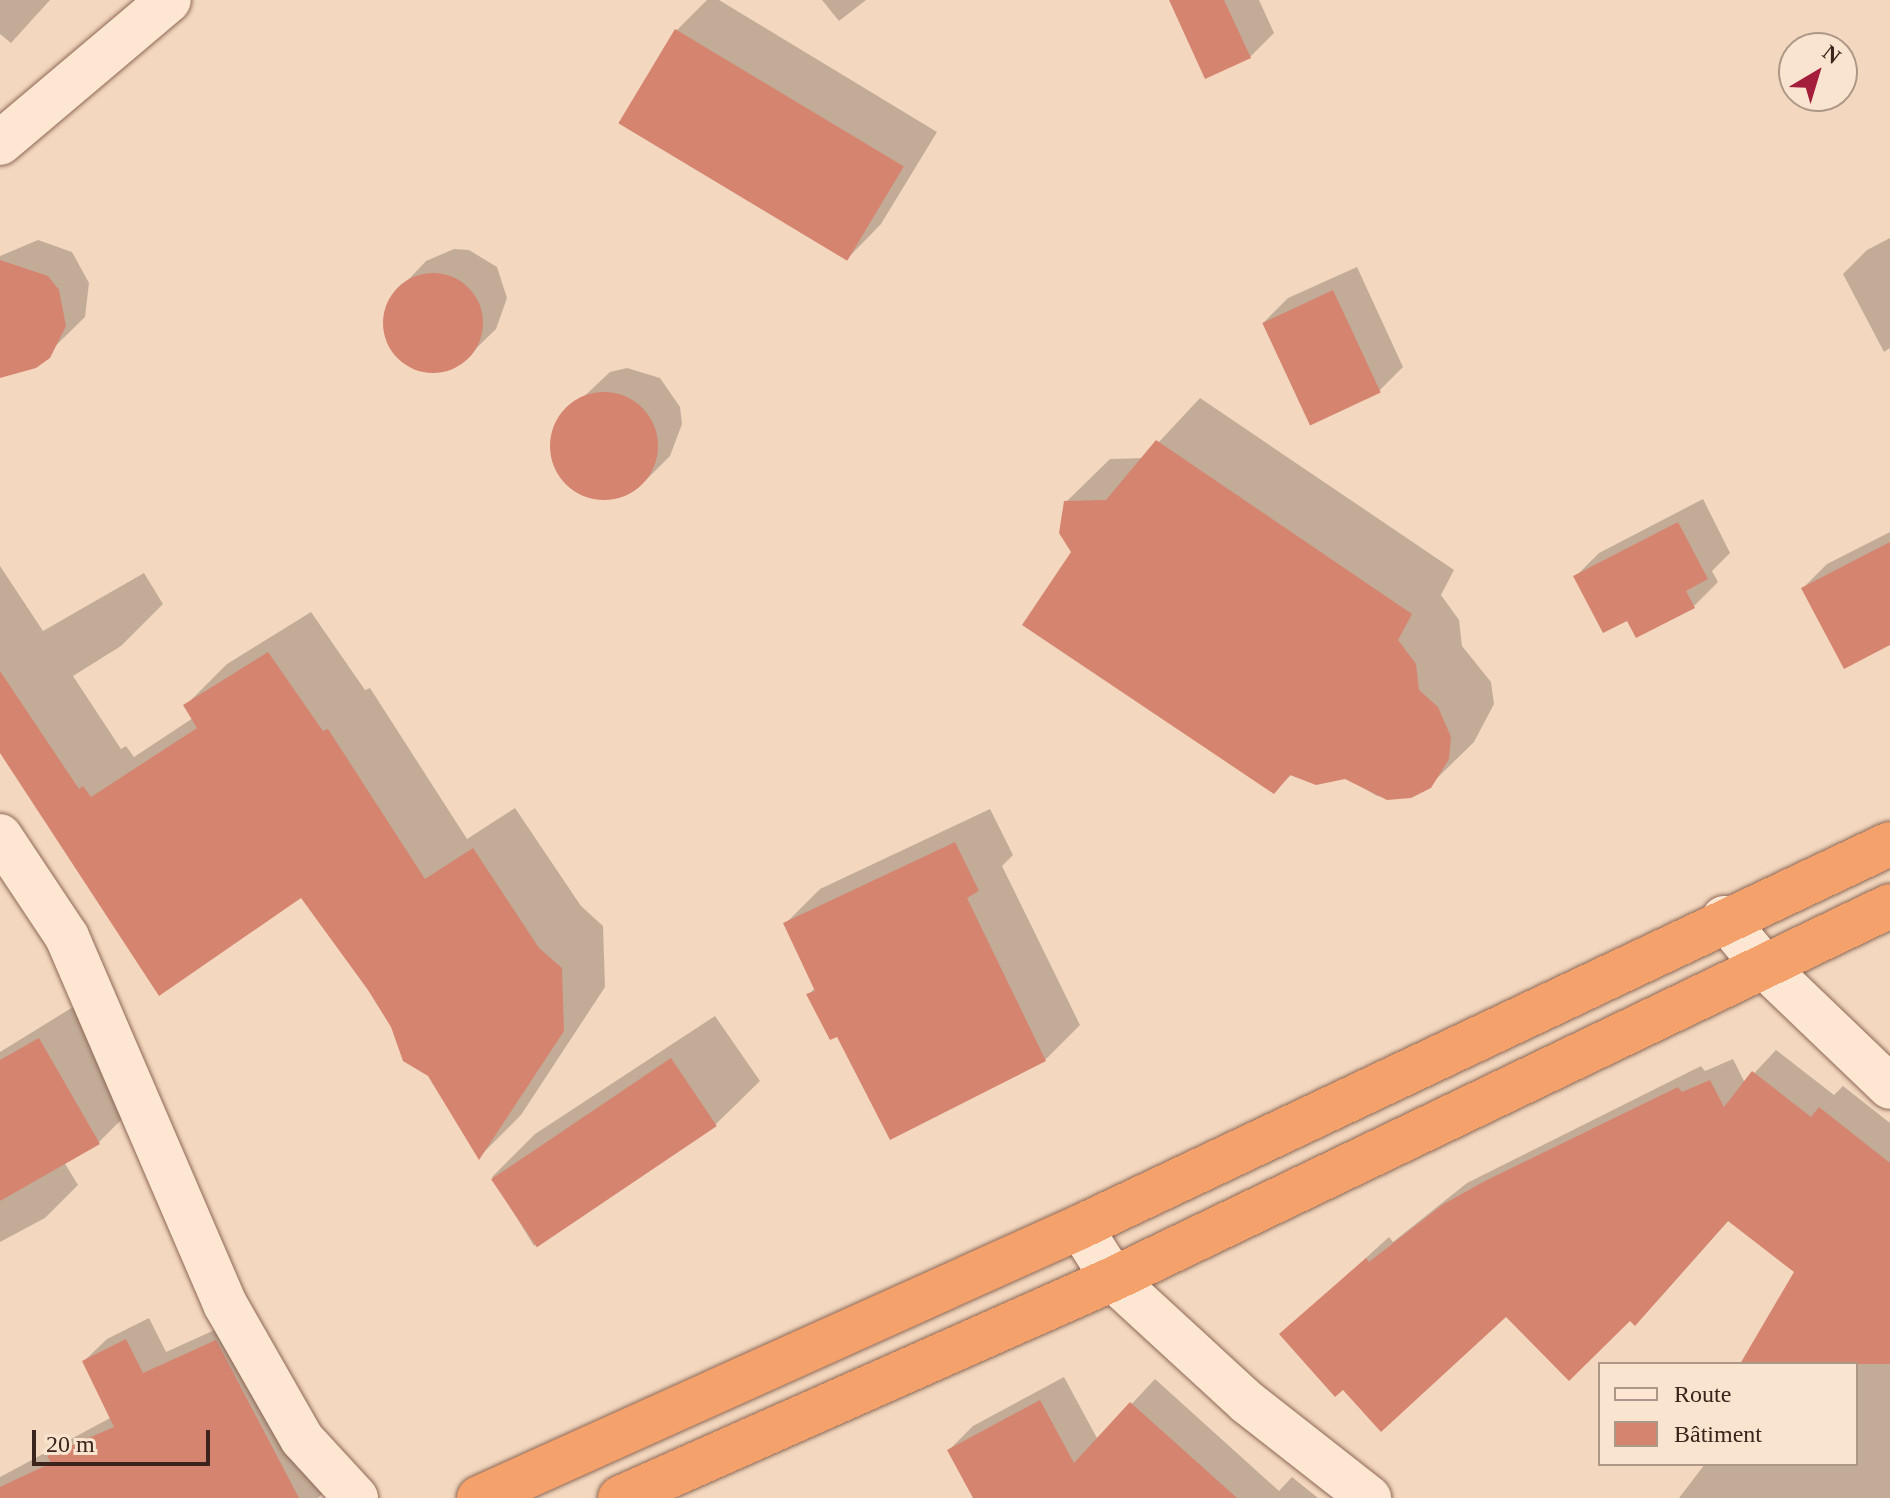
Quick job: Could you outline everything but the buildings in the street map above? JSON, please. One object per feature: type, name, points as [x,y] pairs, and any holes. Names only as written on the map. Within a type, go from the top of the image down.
[{"type":"highway","points":[[479,1498],[1080,1227],[1724,918],[1890,844]]},
{"type":"highway","points":[[620,1498],[1113,1279],[1890,906]]},
{"type":"street","points":[[0,143],[169,0]]},
{"type":"street","points":[[0,836],[67,937],[225,1304],[302,1439],[356,1498]]},
{"type":"street","points":[[1724,918],[1763,965],[1890,1087]]},
{"type":"street","points":[[1080,1227],[1113,1279],[1248,1403],[1369,1498]]}]
